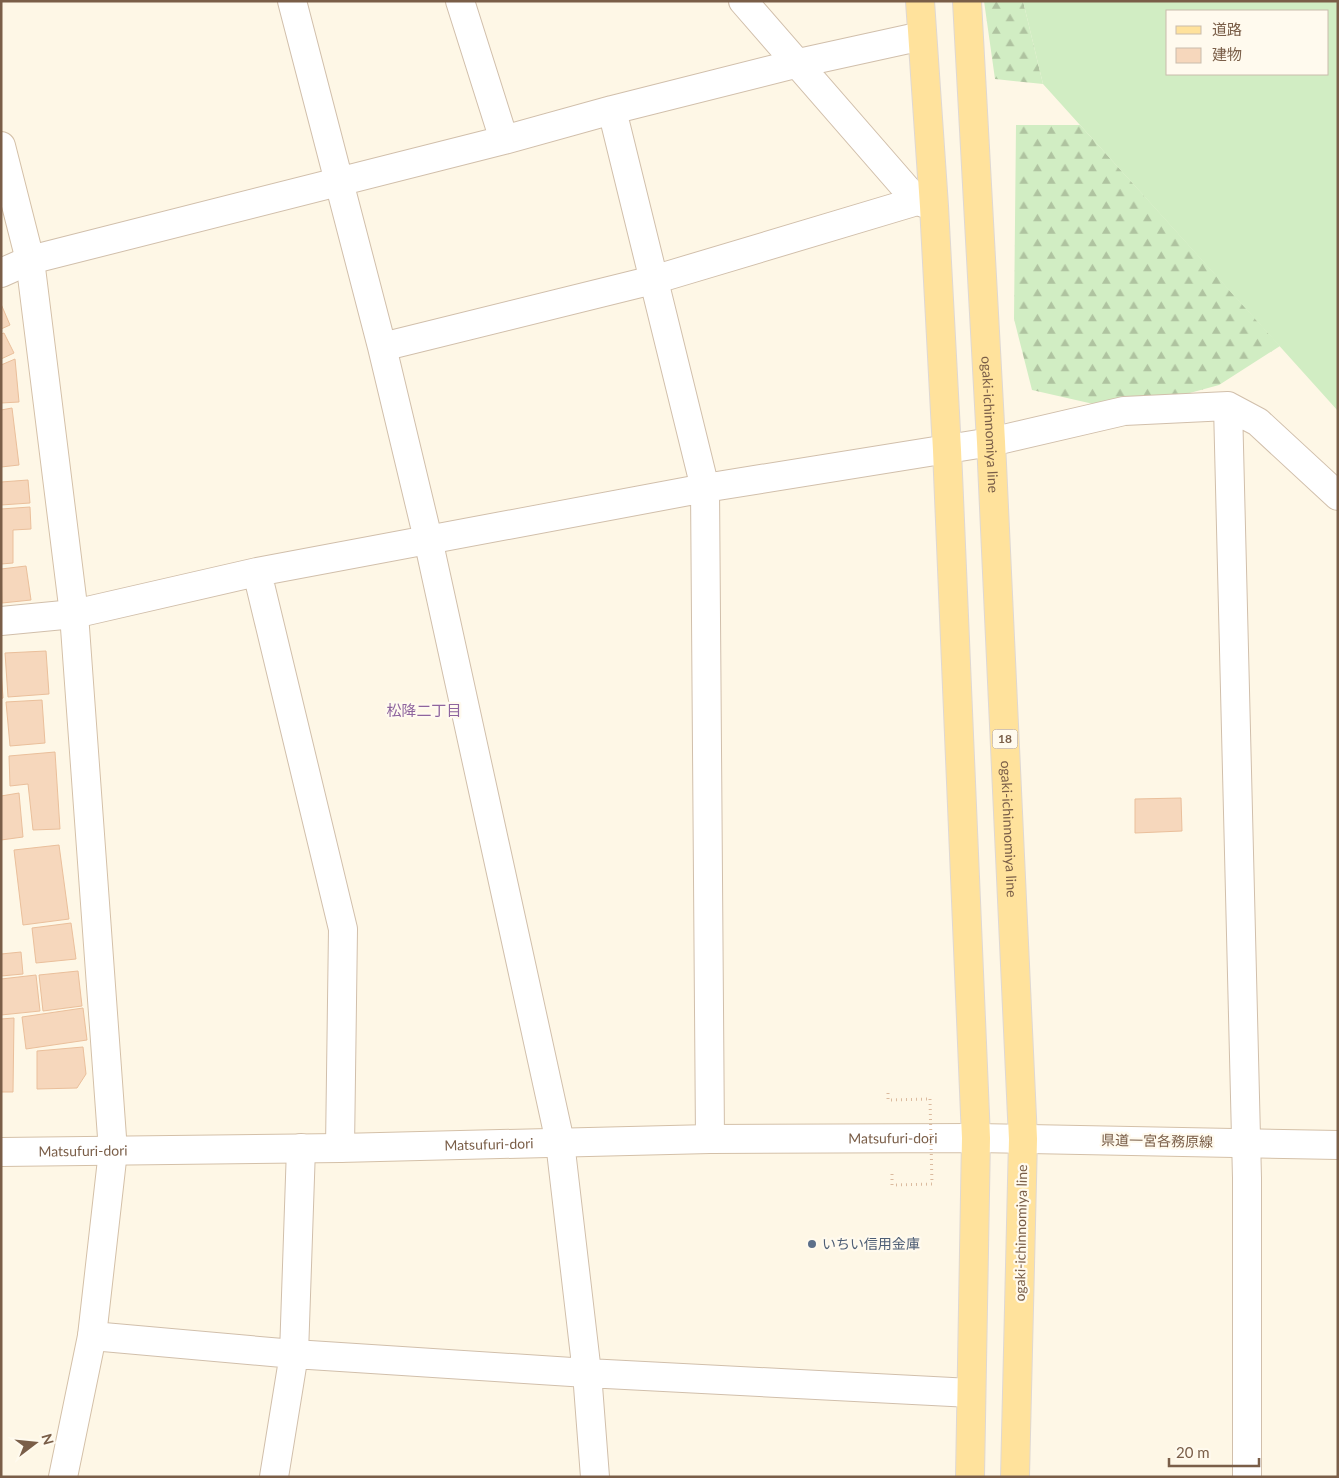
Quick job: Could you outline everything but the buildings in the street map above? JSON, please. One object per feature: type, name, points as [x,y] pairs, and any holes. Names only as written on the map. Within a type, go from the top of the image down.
[{"type":"main road","points":[[920,1],[926,203],[947,450],[976,1138],[970,1477]]},
{"type":"main road","name":"ogaki-ichinnomiya line","points":[[967,1],[991,442],[1023,1139],[1015,1477]]},
{"type":"street","points":[[292,1],[382,347],[428,539],[560,1142],[587,1373],[595,1477]]},
{"type":"street","points":[[460,1],[504,140]]},
{"type":"street","points":[[382,347],[653,280],[926,203],[743,1]]},
{"type":"street","points":[[1,273],[30,260],[504,140],[612,110],[799,63],[922,36]]},
{"type":"street","points":[[612,110],[705,488],[710,1139]]},
{"type":"street","points":[[1,146],[30,260],[74,614],[113,1151],[92,1336],[63,1477]]},
{"type":"street","points":[[1228,406],[1246,1142],[1247,1477]]},
{"type":"street","points":[[1,621],[74,614],[257,572],[705,488],[991,442],[1124,411],[1228,406],[1258,422],[1338,496]]},
{"type":"street","points":[[257,572],[343,929],[340,1148]]},
{"type":"street","name":"県道一宮各務原線","points":[[976,1138],[1338,1145]]},
{"type":"street","name":"Matsufuri-dori","points":[[1,1152],[340,1148],[710,1139],[976,1138]]},
{"type":"street","points":[[274,1477],[294,1354],[302,1148]]},
{"type":"street","points":[[92,1336],[294,1354],[587,1373],[972,1393]]},
{"type":"path","points":[[888,1093],[888,1100],[930,1098],[932,1184],[892,1185],[892,1174]]},
{"type":"green space","points":[[984,1],[1023,1],[1043,84],[995,79]]},
{"type":"green space","points":[[1023,1],[1338,1],[1338,411],[1043,84]]},
{"type":"green space","points":[[1016,125],[1080,125],[1280,346],[1219,385],[1124,411],[1032,390],[1014,319]]},
{"type":"place","name":"いちい信用金庫","points":[[812,1244]]},
{"type":"district","name":"松降二丁目","points":[[424,711]]}]
